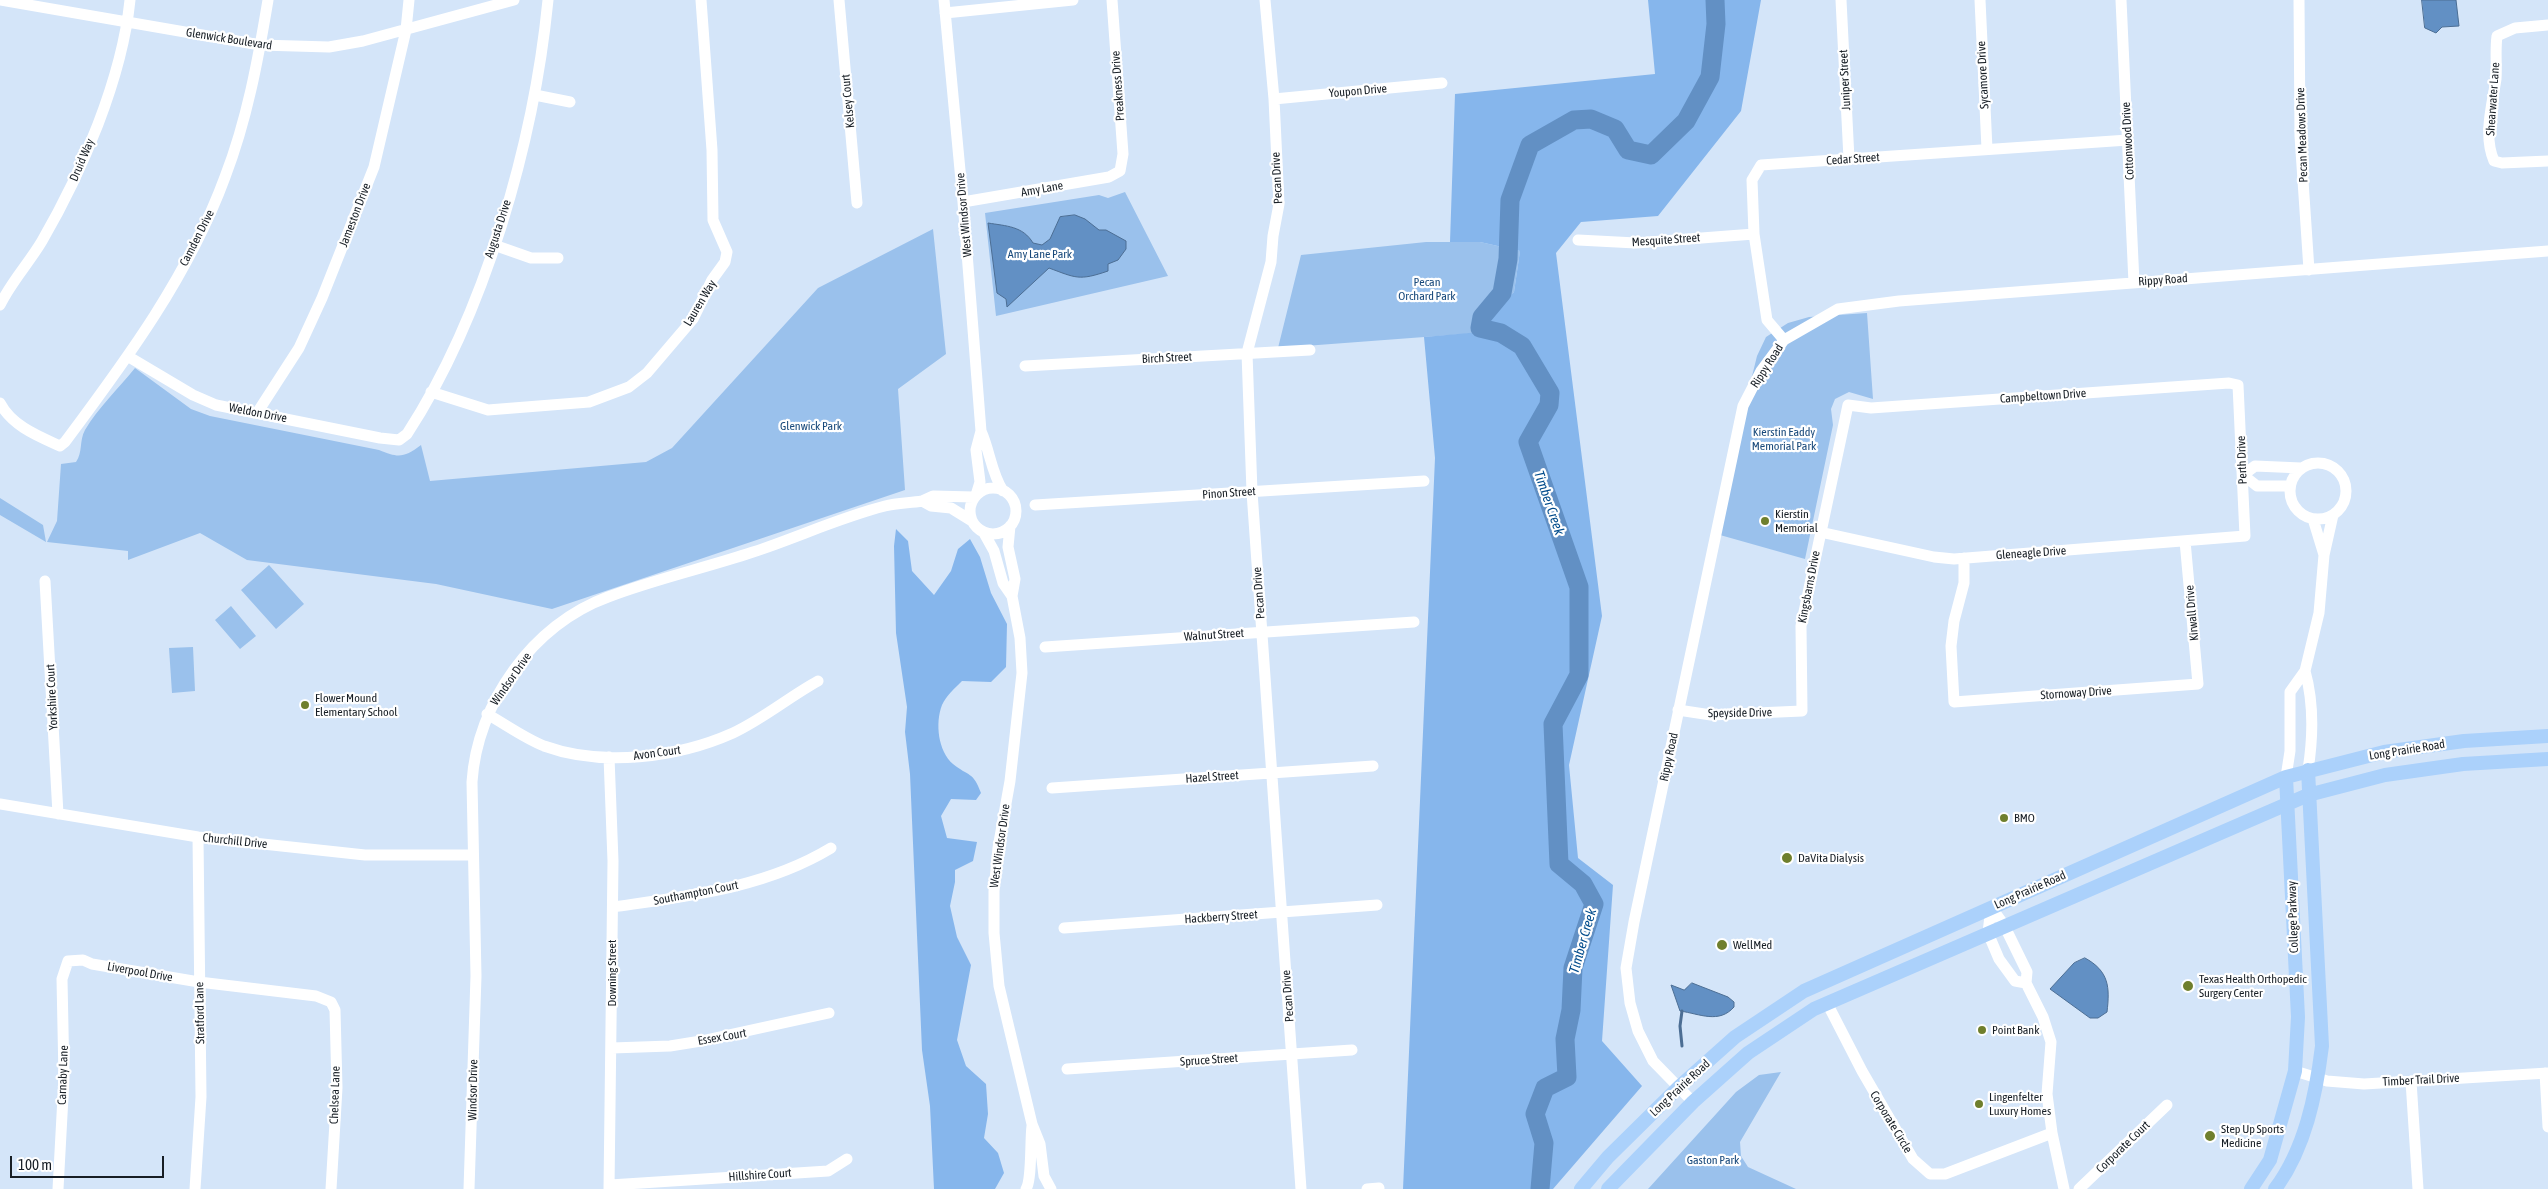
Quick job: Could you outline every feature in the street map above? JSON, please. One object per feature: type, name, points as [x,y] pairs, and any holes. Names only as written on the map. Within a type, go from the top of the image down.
[{"type":"main road","name":"Long Prairie Road","points":[[1581,1189],[1608,1157],[1679,1087],[1736,1037],[1804,991],[2286,777],[2384,752],[2464,742],[2548,736]]},
{"type":"main road","name":"Long Prairie Road","points":[[1608,1189],[1693,1102],[1748,1053],[1814,1009],[1827,1003],[2308,795],[2385,775],[2462,764],[2548,758]]},
{"type":"main road","name":"College Parkway","points":[[2275,1189],[2296,1152],[2318,1078],[2322,1046],[2321,989],[2308,770]]},
{"type":"main road","name":"College Parkway","points":[[2251,1189],[2270,1160],[2295,1071],[2298,1017],[2286,777]]},
{"type":"street","name":"Glenwick Boulevard","points":[[0,0],[260,45],[329,47],[406,30],[514,0]]},
{"type":"street","name":"Glenwick Boulevard","points":[[47,0],[59,9]]},
{"type":"street","name":"Druid Way","points":[[0,305],[41,242],[68,192],[100,118],[128,21],[130,0]]},
{"type":"street","name":"Camden Drive","points":[[0,403],[4,410],[32,434],[60,446],[65,442],[129,357],[176,281],[226,176],[249,101],[268,0]]},
{"type":"street","name":"Jameston Drive","points":[[257,413],[299,348],[322,298],[370,176],[386,121],[406,30],[409,0]]},
{"type":"street","name":"Augusta Drive","points":[[399,440],[407,434],[431,392],[463,325],[494,246],[519,162],[535,96],[548,0]]},
{"type":"street","name":"Lauren Way","points":[[431,392],[488,410],[589,402],[629,387],[647,372],[693,319],[712,280],[725,262],[727,252],[713,220],[712,150],[701,0]]},
{"type":"street","name":"Kelsey Court","points":[[839,0],[857,202]]},
{"type":"street","name":"West Windsor Drive","points":[[944,0],[963,202],[981,431],[988,447],[994,477],[1003,491],[1009,495],[1016,514],[1010,526],[1008,546],[1015,579],[1012,596],[1020,638],[1022,673],[1010,781],[998,848],[994,891],[994,933],[998,986],[1032,1124],[1040,1144],[1044,1176],[1049,1189]]},
{"type":"street","points":[[945,13],[1072,0]]},
{"type":"street","name":"Preakness Drive","points":[[1112,0],[1123,154],[1120,172]]},
{"type":"street","name":"Pecan Drive","points":[[1265,0],[1274,99],[1278,214],[1273,236],[1271,262],[1247,353],[1252,492],[1301,1189]]},
{"type":"street","name":"Juniper Street","points":[[1841,0],[1850,159]]},
{"type":"street","name":"Sycamore Drive","points":[[1980,0],[1987,149]]},
{"type":"street","name":"Cottonwood Drive","points":[[2121,0],[2134,283]]},
{"type":"street","name":"Pecan Meadows Drive","points":[[2299,0],[2300,136],[2309,270]]},
{"type":"street","name":"Shearwater Lane","points":[[2548,25],[2514,28],[2497,36],[2496,79],[2489,130],[2490,151],[2494,161],[2502,163],[2548,161]]},
{"type":"street","name":"Youpon Drive","points":[[1274,99],[1442,83]]},
{"type":"street","points":[[535,96],[570,102]]},
{"type":"street","name":"Cedar Street","points":[[1784,340],[1767,320],[1754,234],[1752,180],[1761,165],[2128,140]]},
{"type":"street","name":"Amy Lane","points":[[963,202],[1109,178],[1120,172]]},
{"type":"street","name":"Mesquite Street","points":[[1578,240],[1636,243],[1754,234]]},
{"type":"street","points":[[494,246],[531,258],[558,258]]},
{"type":"street","name":"Rippy Road","points":[[1693,1102],[1653,1061],[1638,1031],[1630,1003],[1626,968],[1678,710],[1743,406],[1761,371],[1784,340],[1838,309],[1899,301],[2548,251]]},
{"type":"street","name":"Birch Street","points":[[1025,366],[1310,350]]},
{"type":"street","name":"Weldon Drive","points":[[129,357],[193,395],[216,405],[399,440]]},
{"type":"street","name":"Campbeltown Drive","points":[[1848,405],[1871,408],[2229,383],[2238,385]]},
{"type":"street","name":"Perth Drive","points":[[2238,385],[2245,536]]},
{"type":"street","name":"Kingsbarns Drive","points":[[1802,712],[1801,626],[1848,405]]},
{"type":"street","name":"West Windsor Drive","points":[[981,431],[976,450],[980,482],[970,510],[972,521],[984,533],[994,551],[1003,583],[1012,596]]},
{"type":"street","points":[[2290,486],[2257,486],[2242,475],[2255,466],[2301,468],[2319,462],[2332,466],[2341,474],[2346,486],[2345,499],[2333,515],[2324,556]]},
{"type":"street","points":[[2301,468],[2296,473],[2290,486],[2292,501],[2295,507],[2306,516],[2313,518],[2333,515]]},
{"type":"street","name":"Pinon Street","points":[[1035,505],[1424,481]]},
{"type":"street","points":[[975,496],[992,488],[1003,491]]},
{"type":"street","name":"Windsor Drive","points":[[469,1189],[476,976],[473,769],[487,714],[519,664],[555,627],[583,608],[607,597],[754,552],[885,506],[922,501],[933,496],[975,496]]},
{"type":"street","name":"Windsor Drive","points":[[922,501],[932,506],[951,508],[972,521]]},
{"type":"street","points":[[2313,518],[2324,556]]},
{"type":"street","points":[[984,533],[995,534],[1010,526]]},
{"type":"street","name":"Gleneagle Drive","points":[[1820,532],[1934,557],[1964,558],[2245,536]]},
{"type":"street","name":"Kirwall Drive","points":[[2186,541],[2198,684]]},
{"type":"street","name":"College Parkway","points":[[2286,777],[2290,752],[2290,692],[2305,671],[2319,613],[2324,556]]},
{"type":"street","name":"Stornoway Drive","points":[[1964,558],[1964,583],[1954,622],[1951,646],[1954,702],[2198,684]]},
{"type":"street","name":"Yorkshire Court","points":[[45,581],[58,814]]},
{"type":"street","name":"Walnut Street","points":[[1045,647],[1414,622]]},
{"type":"street","name":"College Parkway","points":[[2305,671],[2311,691],[2311,750],[2308,770]]},
{"type":"street","name":"Avon Court","points":[[487,714],[543,745],[576,753],[636,758],[691,748],[734,732],[818,682]]},
{"type":"street","name":"Speyside Drive","points":[[1678,710],[1711,715],[1802,712]]},
{"type":"street","name":"Downing Street","points":[[609,757],[612,907],[612,1048],[609,1187]]},
{"type":"street","name":"Hazel Street","points":[[1052,788],[1373,766]]},
{"type":"street","name":"Churchill Drive","points":[[0,804],[198,837],[365,855],[473,855]]},
{"type":"street","name":"Stratford Lane","points":[[195,1189],[200,1136],[198,837]]},
{"type":"street","name":"Southampton Court","points":[[612,907],[725,890],[813,858],[831,848]]},
{"type":"street","name":"Hackberry Street","points":[[1064,928],[1377,906]]},
{"type":"street","points":[[1991,907],[2004,925],[2027,972],[2026,983],[2043,1017],[2051,1042],[2047,1094],[2052,1133],[2064,1189]]},
{"type":"street","points":[[1991,907],[1988,933],[1999,959],[2015,981],[2026,983]]},
{"type":"street","name":"Liverpool Drive","points":[[68,961],[83,960],[92,964],[199,982],[316,996],[330,1002]]},
{"type":"street","name":"Carnaby Lane","points":[[58,1189],[64,1078],[62,979],[68,961]]},
{"type":"street","name":"Chelsea Lane","points":[[330,1002],[334,1010],[336,1088],[330,1189]]},
{"type":"street","name":"Corporate Circle","points":[[1827,1003],[1862,1072],[1909,1152],[1930,1174],[1945,1174],[2052,1133]]},
{"type":"street","name":"Essex Court","points":[[612,1048],[670,1046],[701,1042],[772,1028],[829,1013]]},
{"type":"street","name":"Spruce Street","points":[[1067,1069],[1352,1050]]},
{"type":"street","name":"Timber Trail Drive","points":[[2295,1071],[2318,1078],[2364,1084],[2547,1073]]},
{"type":"street","points":[[2547,1073],[2548,1127]]},
{"type":"street","points":[[2412,1081],[2418,1189]]},
{"type":"street","name":"Corporate Court","points":[[2079,1189],[2167,1105]]},
{"type":"street","name":"West Windsor Drive","points":[[1027,1189],[1030,1181],[1029,1147],[1032,1124]]},
{"type":"street","name":"Hillshire Court","points":[[609,1187],[828,1171],[847,1159]]},
{"type":"street","name":"West Windsor Drive","points":[[1027,1189],[1038,1187],[1049,1189]]},
{"type":"street","points":[[1367,1189],[1379,1188]]},
{"type":"green space","name":"Amy Lane Park","points":[[1125,192],[1168,276],[996,316],[985,213],[1099,195],[1108,198]]},
{"type":"green space","name":"Glenwick Park","points":[[933,229],[946,354],[898,389],[905,490],[552,609],[436,584],[247,560],[200,533],[128,560],[128,551],[47,542],[57,521],[61,464],[76,462],[80,454],[82,438],[90,422],[135,368],[191,409],[210,416],[396,455],[410,452],[421,445],[430,481],[646,462],[672,448],[818,288]]},
{"type":"green space","name":"Pecan Orchard Park","points":[[1426,242],[1480,242],[1520,251],[1514,292],[1499,305],[1491,320],[1491,332],[1278,348],[1301,255]]},
{"type":"green space","name":"Kierstin Eaddy Memorial Park","points":[[1867,313],[1873,399],[1849,392],[1835,399],[1831,409],[1833,425],[1805,559],[1720,535],[1737,437],[1757,356],[1766,337],[1788,323],[1809,317]]},
{"type":"green space","points":[[0,498],[43,525],[46,542],[0,515]]},
{"type":"green space","points":[[269,565],[304,604],[276,629],[241,590]]},
{"type":"green space","points":[[231,606],[256,636],[240,649],[215,620]]},
{"type":"green space","points":[[193,647],[195,691],[172,693],[169,648]]},
{"type":"green space","name":"Gaston Park","points":[[1781,1072],[1740,1142],[1741,1156],[1748,1167],[1796,1189],[1648,1189],[1736,1092],[1759,1075]]},
{"type":"shaded area","points":[[1648,0],[1761,0],[1741,111],[1658,216],[1581,222],[1556,253],[1602,616],[1569,765],[1578,858],[1613,885],[1602,1041],[1642,1086],[1553,1189],[1403,1189],[1435,458],[1424,337],[1491,331],[1491,320],[1499,305],[1514,292],[1520,251],[1480,242],[1450,242],[1455,94],[1655,74]]},
{"type":"shaded area","points":[[2422,0],[2456,0],[2459,26],[2442,27],[2436,33],[2425,28]]},
{"type":"shaded area","points":[[1075,215],[1085,219],[1099,230],[1106,230],[1126,241],[1126,249],[1118,260],[1108,264],[1108,271],[1084,277],[1072,276],[1049,268],[1007,307],[1006,299],[997,293],[988,223],[1019,230],[1029,237],[1033,243],[1042,245],[1050,239],[1060,217]]},
{"type":"shaded area","points":[[896,529],[908,541],[912,571],[934,595],[951,571],[958,549],[970,539],[980,557],[991,593],[1007,624],[1006,667],[991,682],[962,681],[948,695],[942,705],[938,728],[944,752],[953,764],[976,781],[981,793],[976,800],[951,799],[941,816],[947,838],[977,842],[973,861],[955,870],[955,882],[950,906],[957,937],[971,965],[957,1040],[966,1066],[986,1084],[988,1114],[984,1138],[998,1153],[1004,1173],[995,1189],[934,1189],[930,1106],[922,1050],[910,774],[905,732],[907,707],[896,633],[894,546]]},
{"type":"shaded area","points":[[2085,958],[2099,968],[2108,987],[2107,1012],[2098,1018],[2090,1018],[2050,989],[2074,963]]},
{"type":"shaded area","points":[[1692,983],[1728,997],[1734,1002],[1734,1007],[1716,1017],[1680,1011],[1671,985],[1684,990]]},
{"type":"waterway","name":"Timber Creek","points":[[1540,1189],[1544,1143],[1535,1114],[1545,1088],[1567,1077],[1565,1039],[1571,1010],[1573,968],[1594,904],[1583,884],[1559,864],[1553,724],[1579,675],[1579,587],[1528,442],[1549,405],[1550,393],[1522,346],[1501,333],[1480,328],[1482,317],[1502,293],[1508,259],[1510,200],[1530,145],[1574,120],[1591,119],[1615,129],[1628,150],[1651,155],[1686,121],[1710,77],[1716,24],[1715,0]]},
{"type":"waterway","points":[[1682,1011],[1680,1026],[1682,1046]]},
{"type":"place","name":"Kierstin Memorial","points":[[1765,521]]},
{"type":"place","name":"Flower Mound Elementary School","points":[[305,705]]},
{"type":"place","name":"BMO","points":[[2004,818]]},
{"type":"place","name":"DaVita Dialysis","points":[[1787,858]]},
{"type":"place","name":"WellMed","points":[[1722,945]]},
{"type":"place","name":"Texas Health Orthopedic Surgery Center","points":[[2188,986]]},
{"type":"place","name":"Point Bank","points":[[1982,1030]]},
{"type":"place","name":"Lingenfelter Luxury Homes","points":[[1979,1104]]},
{"type":"place","name":"Step Up Sports Medicine","points":[[2210,1136]]}]
